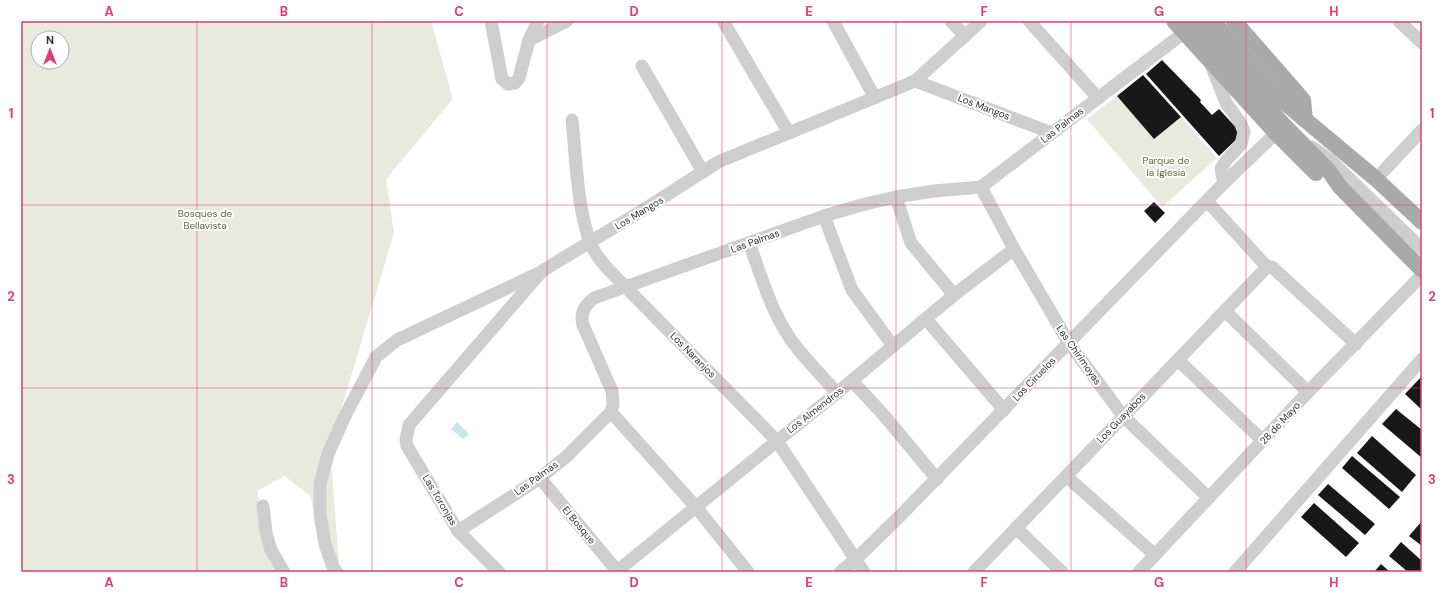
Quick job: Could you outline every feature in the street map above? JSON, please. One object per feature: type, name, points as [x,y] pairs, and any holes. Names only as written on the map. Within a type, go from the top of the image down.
[{"type":"main road","points":[[1213,21],[1284,102],[1376,179],[1422,222]]},
{"type":"main road","points":[[1234,21],[1303,100],[1305,120]]},
{"type":"main road","points":[[1184,25],[1209,59],[1278,127],[1293,133],[1329,171],[1340,187],[1422,270]]},
{"type":"main road","points":[[1184,25],[1278,127],[1320,177],[1340,187]]},
{"type":"street","points":[[491,21],[502,79],[508,84],[515,83],[519,78],[529,40],[538,21]]},
{"type":"street","points":[[529,40],[566,21]]},
{"type":"street","points":[[723,21],[788,133]]},
{"type":"street","points":[[833,21],[875,98]]},
{"type":"street","points":[[951,21],[965,36]]},
{"type":"street","name":"Los Mangos","points":[[415,418],[542,271],[648,207],[718,162],[915,81],[982,21]]},
{"type":"street","points":[[1029,21],[1098,98]]},
{"type":"street","points":[[1400,21],[1422,43]]},
{"type":"street","name":"Las Palmas","points":[[458,531],[540,478],[567,456],[611,412],[613,405],[612,391],[583,326],[581,318],[586,304],[594,298],[824,216],[865,204],[934,191],[981,188],[1153,57],[1184,25]]},
{"type":"street","points":[[1209,59],[1226,103],[1240,122],[1244,132],[1242,144],[1225,162],[1221,169],[1224,183]]},
{"type":"street","points":[[642,66],[703,172]]},
{"type":"street","name":"Los Mangos","points":[[915,81],[1052,133]]},
{"type":"street","name":"Los Naranjos","points":[[572,120],[583,219],[590,242],[596,255],[777,441],[864,572]]},
{"type":"street","name":"Los Ciruelos","points":[[840,572],[855,560],[937,479],[1278,127]]},
{"type":"street","points":[[1376,179],[1422,130]]},
{"type":"street","points":[[1293,133],[1329,159],[1422,249]]},
{"type":"street","name":"Las Chirimoyas","points":[[981,188],[1014,249],[1069,343],[1123,416],[1209,498]]},
{"type":"street","points":[[896,197],[911,243],[954,295]]},
{"type":"street","points":[[1206,201],[1268,266],[1356,344]]},
{"type":"street","points":[[824,216],[852,290],[893,346]]},
{"type":"street","points":[[749,243],[775,311],[784,328],[797,349],[837,393]]},
{"type":"street","name":"Los Almendros","points":[[617,572],[837,393],[954,295],[1014,249]]},
{"type":"street","name":"Los Guayabos","points":[[974,572],[1268,266]]},
{"type":"street","points":[[337,572],[333,567],[325,544],[320,514],[320,484],[328,454],[345,416],[376,357],[397,340],[542,271]]},
{"type":"street","name":"28 de Mayo","points":[[1139,572],[1308,392],[1422,275]]},
{"type":"street","points":[[1225,311],[1308,392]]},
{"type":"street","points":[[926,319],[1004,410]]},
{"type":"street","points":[[1235,572],[1422,359]]},
{"type":"street","points":[[1178,360],[1263,441]]},
{"type":"street","points":[[852,380],[882,413],[937,479]]},
{"type":"street","points":[[611,412],[696,507],[748,572]]},
{"type":"street","name":"Las Toronjas","points":[[415,418],[409,425],[406,440],[407,446],[458,531],[499,572]]},
{"type":"street","points":[[1066,476],[1154,555]]},
{"type":"street","name":"El Bosque","points":[[540,478],[617,572]]},
{"type":"street","points":[[263,506],[266,533],[271,550],[284,572]]},
{"type":"street","points":[[1016,528],[1062,572]]},
{"type":"green space","name":"Bosques de Bellavista","points":[[21,21],[431,21],[453,99],[386,179],[394,233],[330,446],[339,565],[345,572],[330,572],[310,496],[285,476],[258,490],[260,538],[276,572],[21,572]]},
{"type":"green space","name":"Parque de la Iglesia","points":[[1117,96],[1154,139],[1181,117],[1217,158],[1162,207],[1087,119]]},
{"type":"water","points":[[457,422],[469,434],[463,439],[451,429]]},
{"type":"building","points":[[1162,60],[1201,100],[1200,102],[1212,115],[1219,109],[1242,134],[1219,156],[1146,74]]},
{"type":"building","points":[[1143,75],[1181,117],[1154,139],[1117,96]]},
{"type":"building","points":[[1154,202],[1165,213],[1155,223],[1144,211]]},
{"type":"building","points":[[1422,376],[1422,410],[1405,394]]},
{"type":"building","points":[[1396,409],[1422,430],[1422,458],[1382,424]]},
{"type":"building","points":[[1372,436],[1416,475],[1402,492],[1357,453]]},
{"type":"building","points":[[1352,456],[1400,497],[1389,509],[1342,468]]},
{"type":"building","points":[[1328,484],[1375,524],[1365,535],[1318,495]]},
{"type":"building","points":[[1314,503],[1359,543],[1346,557],[1301,517]]},
{"type":"building","points":[[1421,522],[1422,523],[1422,546],[1409,536]]},
{"type":"building","points":[[1401,542],[1422,561],[1422,572],[1408,572],[1389,556]]},
{"type":"building","points":[[1381,564],[1390,572],[1374,572]]}]
